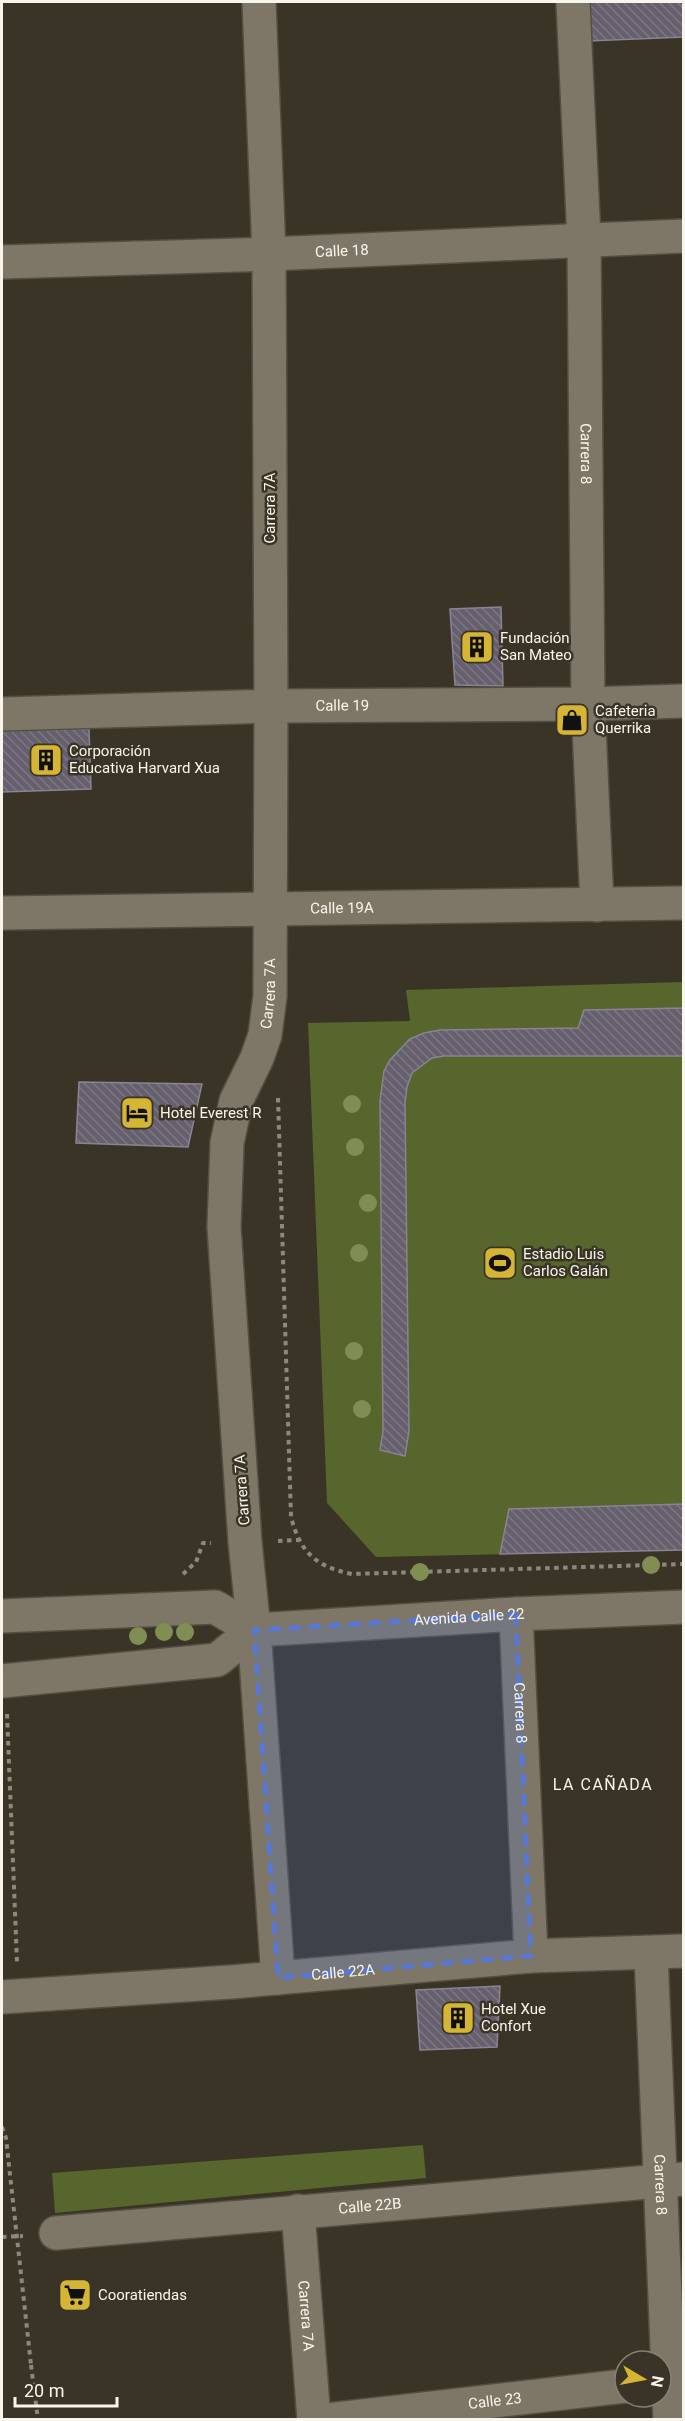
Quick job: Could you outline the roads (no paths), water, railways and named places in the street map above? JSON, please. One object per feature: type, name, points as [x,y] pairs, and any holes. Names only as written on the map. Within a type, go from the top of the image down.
[{"type":"street","name":"Carrera 7A","points":[[259,2],[269,254],[270,996],[265,1035],[257,1058],[236,1101],[226,1143],[225,1227],[245,1542],[254,1630],[278,1978]]},
{"type":"street","name":"Carrera 8","points":[[573,2],[584,239],[588,704],[597,905]]},
{"type":"street","name":"Calle 18","points":[[2,262],[269,254],[684,236]]},
{"type":"street","name":"Calle 19","points":[[2,714],[271,706],[588,704],[684,701]]},
{"type":"street","name":"Calle 19A","points":[[2,913],[684,903]]},
{"type":"street","points":[[2,1616],[215,1607],[254,1630],[217,1660],[4,1681]]},
{"type":"street","name":"Avenida Calle 22","points":[[254,1630],[516,1614],[684,1607]]},
{"type":"street","name":"Carrera 8","points":[[516,1614],[531,1956]]},
{"type":"street","name":"Calle 22A","points":[[10,1997],[278,1978],[531,1956],[684,1951]]},
{"type":"street","name":"Carrera 8","points":[[651,1953],[672,2180],[666,2349]]},
{"type":"street","name":"Calle 22B","points":[[56,2233],[672,2180]]},
{"type":"street","name":"Carrera 7A","points":[[298,2211],[314,2420]]},
{"type":"street","name":"Calle 23","points":[[328,2420],[613,2387]]},
{"type":"place","name":"Fundación San Mateo","points":[[477,647]]},
{"type":"place","name":"Cafeteria Querrika","points":[[572,720]]},
{"type":"place","name":"Corporación Educativa Harvard Xua","points":[[46,760]]},
{"type":"place","name":"Hotel Everest R","points":[[137,1113]]},
{"type":"place","name":"Estadio Luis Carlos Galán","points":[[500,1263]]},
{"type":"place","name":"Hotel Xue Confort","points":[[458,2018]]},
{"type":"place","name":"Cooratiendas","points":[[75,2295]]},
{"type":"district","name":"LA CAÑADA","points":[[603,1784]]}]
